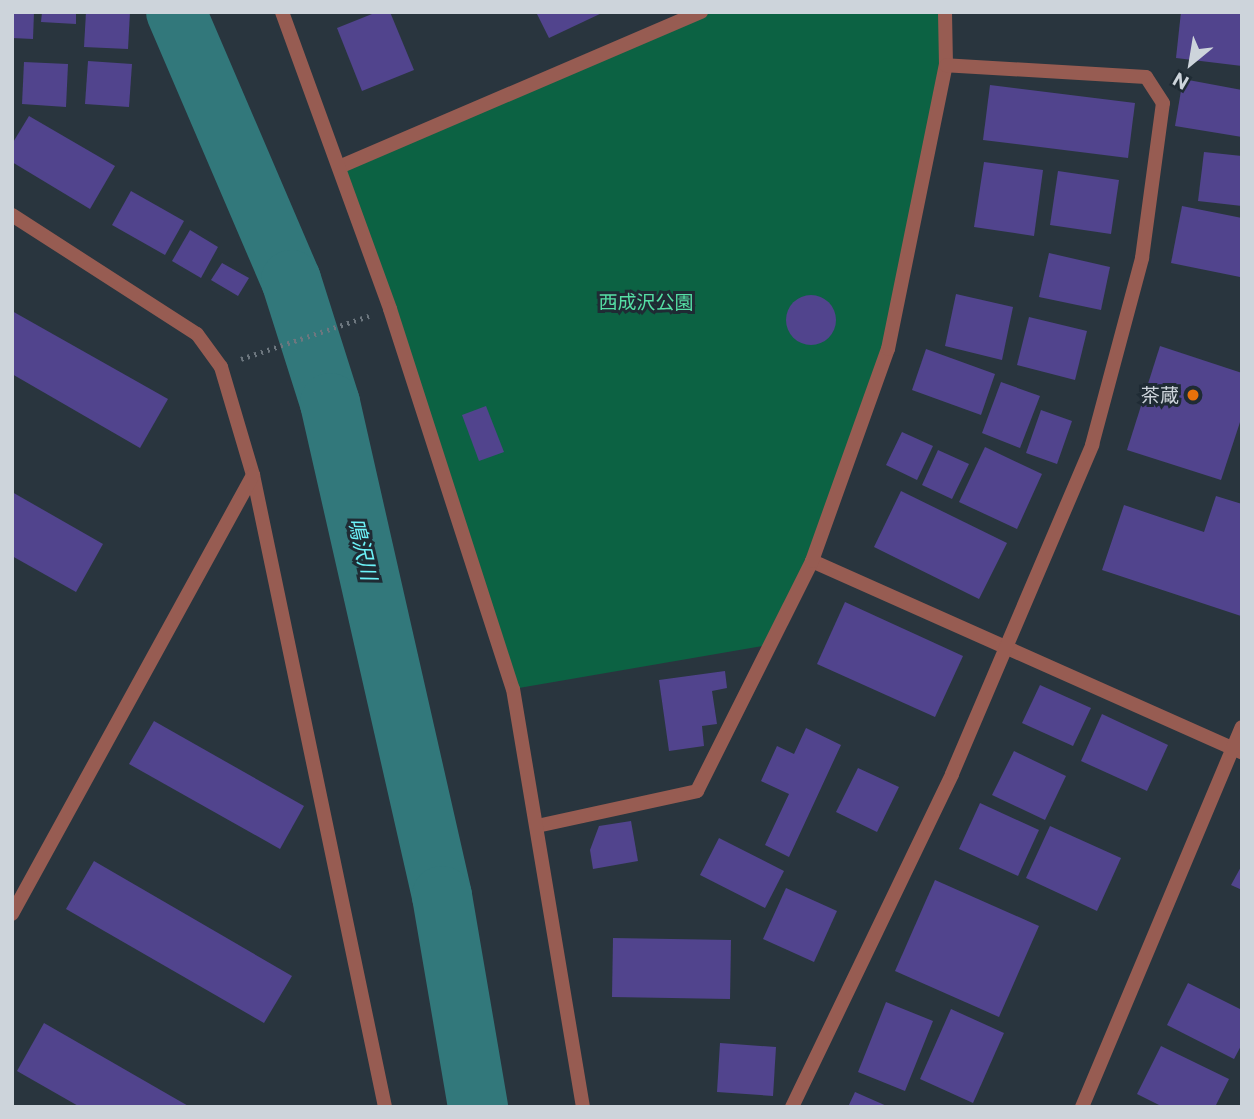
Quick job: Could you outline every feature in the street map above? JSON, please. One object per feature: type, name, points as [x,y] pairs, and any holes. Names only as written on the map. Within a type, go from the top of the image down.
[{"type":"street","points":[[282,12],[340,167],[506,664],[537,826],[583,1107]]},
{"type":"street","points":[[340,167],[701,12]]},
{"type":"street","points":[[537,826],[697,791],[812,561],[888,349],[946,65],[945,12]]},
{"type":"street","points":[[792,1107],[1006,649],[1092,445],[1142,258],[1163,103],[1146,77],[946,65]]},
{"type":"street","points":[[12,215],[197,334],[221,366],[253,475],[385,1107]]},
{"type":"street","points":[[12,914],[253,475]]},
{"type":"street","points":[[812,561],[1237,750]]},
{"type":"street","points":[[1082,1107],[1237,750],[1242,727]]},
{"type":"path","points":[[221,366],[346,323]]},
{"type":"green space","name":"西成沢公園","points":[[701,12],[945,12],[946,65],[888,349],[812,561],[769,645],[513,689],[339,167]]},
{"type":"building","points":[[12,12],[34,12],[33,39],[12,38]]},
{"type":"building","points":[[42,12],[76,12],[76,24],[41,22]]},
{"type":"building","points":[[86,12],[130,12],[128,49],[84,47]]},
{"type":"building","points":[[377,12],[390,12],[414,70],[362,91],[337,28]]},
{"type":"building","points":[[536,12],[604,12],[549,38]]},
{"type":"building","points":[[1181,12],[1242,12],[1242,66],[1176,58]]},
{"type":"building","points":[[88,61],[132,64],[129,107],[85,104]]},
{"type":"building","points":[[24,62],[68,64],[66,107],[22,104]]},
{"type":"building","points":[[1183,79],[1242,90],[1242,137],[1175,126]]},
{"type":"building","points":[[990,85],[1135,103],[1128,158],[983,140]]},
{"type":"building","points":[[29,116],[115,166],[90,209],[12,162],[12,144]]},
{"type":"building","points":[[1204,152],[1242,156],[1242,206],[1198,201]]},
{"type":"building","points":[[984,162],[1043,170],[1034,236],[974,227]]},
{"type":"building","points":[[1058,171],[1119,180],[1111,234],[1050,225]]},
{"type":"building","points":[[131,191],[184,221],[165,255],[112,225]]},
{"type":"building","points":[[1182,206],[1242,218],[1240,277],[1171,263]]},
{"type":"building","points":[[190,230],[218,247],[201,278],[172,261]]},
{"type":"building","points":[[1049,253],[1110,267],[1101,310],[1039,297]]},
{"type":"building","points":[[222,263],[249,278],[238,296],[211,280]]},
{"type":"building","points":[[956,294],[1013,307],[1002,360],[945,346]]},
{"type":"building","points":[[811,295],[829,302],[836,320],[829,338],[811,345],[793,338],[786,320],[793,302]]},
{"type":"building","points":[[12,311],[168,399],[140,448],[12,374]]},
{"type":"building","points":[[1029,317],[1087,331],[1075,380],[1017,365]]},
{"type":"building","name":"茶蔵","points":[[1160,346],[1242,373],[1242,416],[1221,480],[1127,450]]},
{"type":"building","points":[[926,349],[995,374],[981,415],[912,390]]},
{"type":"building","points":[[1001,382],[1040,396],[1020,448],[982,433]]},
{"type":"building","points":[[486,406],[504,452],[479,461],[462,415]]},
{"type":"building","points":[[1041,410],[1072,421],[1057,464],[1026,453]]},
{"type":"building","points":[[902,432],[933,446],[917,480],[886,465]]},
{"type":"building","points":[[985,447],[1042,474],[1017,529],[959,502]]},
{"type":"building","points":[[938,450],[969,464],[952,499],[922,485]]},
{"type":"building","points":[[901,491],[1007,543],[979,599],[874,547]]},
{"type":"building","points":[[12,492],[103,544],[76,592],[12,556]]},
{"type":"building","points":[[1216,496],[1242,504],[1241,616],[1102,570],[1124,505],[1204,532]]},
{"type":"building","points":[[845,602],[963,656],[935,717],[817,664]]},
{"type":"building","points":[[725,671],[727,688],[712,691],[717,724],[702,726],[704,746],[669,751],[659,680]]},
{"type":"building","points":[[1040,685],[1091,708],[1073,746],[1022,723]]},
{"type":"building","points":[[1102,714],[1168,745],[1147,791],[1081,761]]},
{"type":"building","points":[[154,721],[304,806],[280,849],[129,764]]},
{"type":"building","points":[[806,728],[841,745],[789,857],[765,845],[789,794],[761,781],[777,746],[794,754]]},
{"type":"building","points":[[1014,751],[1066,776],[1045,820],[992,795]]},
{"type":"building","points":[[858,768],[899,787],[877,832],[836,812]]},
{"type":"building","points":[[980,803],[1039,830],[1018,876],[959,849]]},
{"type":"building","points":[[631,821],[638,861],[593,869],[590,850],[599,826]]},
{"type":"building","points":[[1050,826],[1121,858],[1097,911],[1026,878]]},
{"type":"building","points":[[719,838],[784,871],[765,908],[700,875]]},
{"type":"building","points":[[94,861],[292,976],[264,1023],[66,909]]},
{"type":"building","points":[[1242,865],[1242,890],[1231,885]]},
{"type":"building","points":[[935,880],[1039,926],[999,1017],[895,971]]},
{"type":"building","points":[[786,888],[837,911],[814,962],[763,939]]},
{"type":"building","points":[[613,938],[731,940],[730,999],[612,997]]},
{"type":"building","points":[[1188,983],[1242,1010],[1242,1044],[1234,1059],[1167,1025]]},
{"type":"building","points":[[886,1002],[933,1021],[905,1091],[858,1072]]},
{"type":"building","points":[[951,1009],[1004,1033],[973,1103],[920,1079]]},
{"type":"building","points":[[44,1023],[190,1107],[80,1107],[17,1071]]},
{"type":"building","points":[[720,1043],[776,1047],[773,1096],[717,1092]]},
{"type":"building","points":[[1161,1046],[1229,1079],[1215,1107],[1163,1107],[1137,1094]]},
{"type":"building","points":[[855,1092],[889,1107],[848,1107]]},
{"type":"waterway","name":"鳴沢川","points":[[176,12],[291,280],[330,403],[442,896],[478,1107]]},
{"type":"place","name":"茶蔵","points":[[1193,395]]}]
